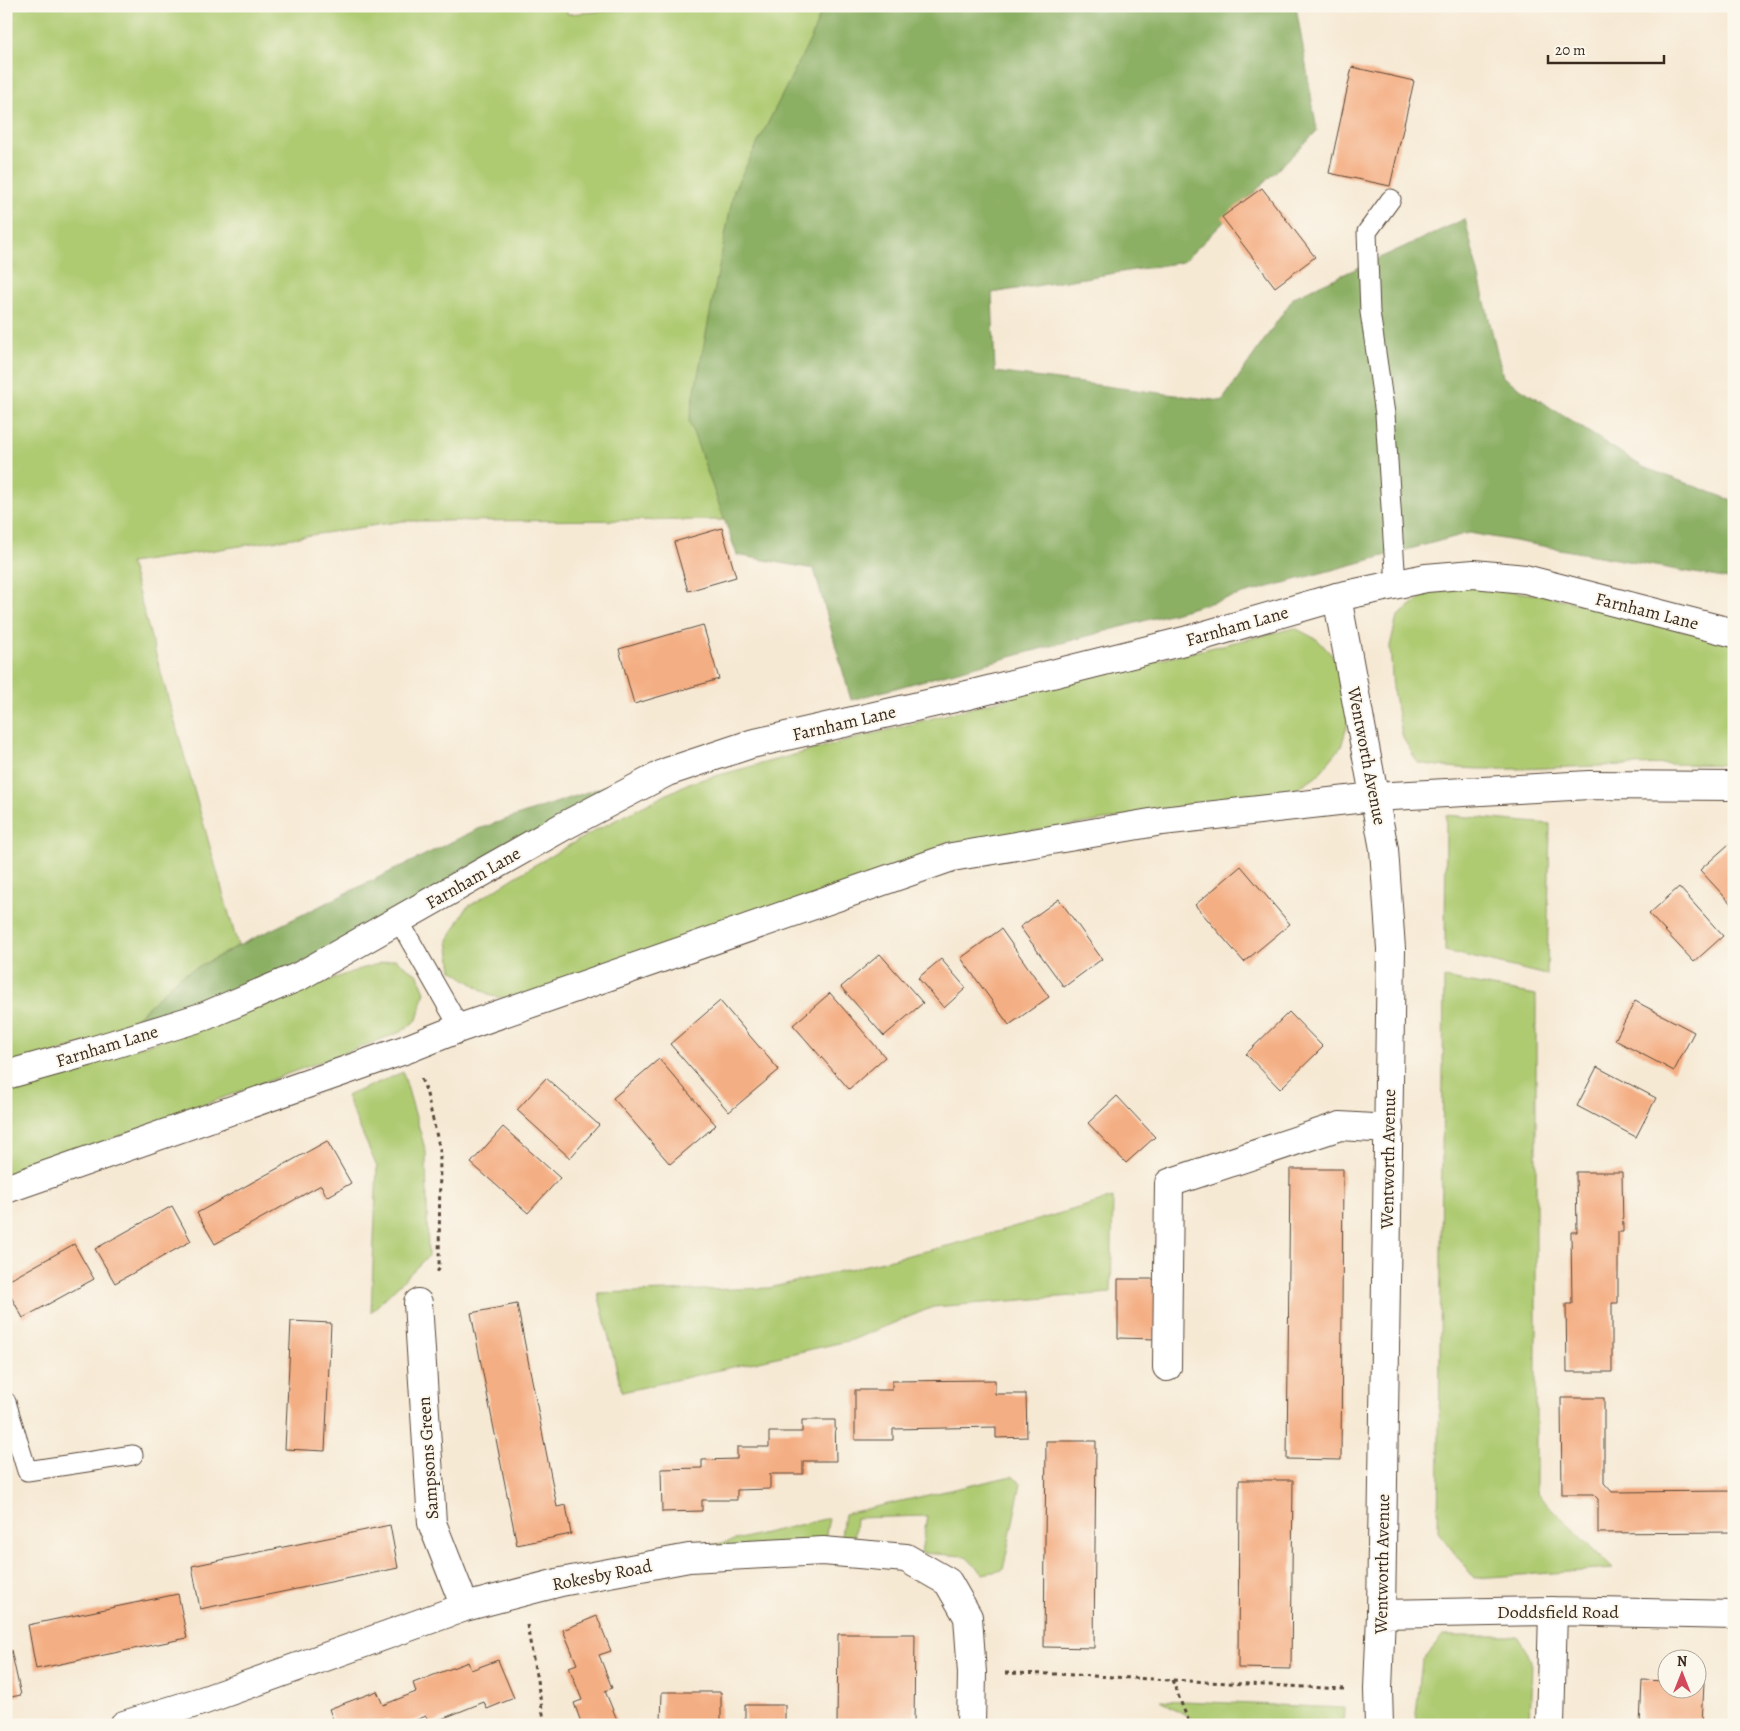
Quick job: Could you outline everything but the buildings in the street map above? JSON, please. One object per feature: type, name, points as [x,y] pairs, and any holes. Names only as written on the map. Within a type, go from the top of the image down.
[{"type":"street","name":"Farnham Lane","points":[[6,1075],[206,1016],[300,976],[564,826],[667,772],[751,744],[972,694],[1179,642],[1337,597],[1426,578],[1474,574],[1525,579],[1734,633]]},
{"type":"street","name":"Wentworth Avenue","points":[[1337,597],[1384,849],[1391,949],[1381,1614],[1378,1689],[1379,1725]]},
{"type":"street","points":[[6,1189],[407,1049],[460,1028],[952,858],[1162,821],[1374,798],[1589,785],[1734,786]]},
{"type":"street","points":[[1167,1367],[1169,1183],[1340,1126],[1389,1129]]},
{"type":"street","name":"Sampsons Green","points":[[418,1303],[432,1523],[465,1607]]},
{"type":"street","name":"Rokesby Road","points":[[124,1725],[205,1700],[465,1607],[561,1582],[689,1558],[823,1551],[906,1558],[948,1582],[968,1617],[972,1672],[971,1725]]},
{"type":"street","points":[[1550,1725],[1553,1611]]},
{"type":"street","name":"Doddsfield Road","points":[[1381,1614],[1553,1611],[1734,1615]]},
{"type":"lane","points":[[1391,199],[1367,232],[1370,312],[1385,414],[1396,585]]},
{"type":"lane","points":[[399,921],[460,1028]]},
{"type":"lane","points":[[6,1402],[27,1471],[133,1455]]},
{"type":"path","points":[[407,1049],[426,1090],[440,1150],[439,1269],[418,1303]]},
{"type":"path","points":[[522,1592],[532,1661],[545,1725]]},
{"type":"path","points":[[972,1672],[1055,1674],[1322,1689],[1378,1689]]},
{"type":"path","points":[[1172,1680],[1190,1725]]},
{"type":"green space","points":[[6,6],[567,6],[567,14],[674,6],[835,6],[737,520],[403,521],[130,563],[238,946],[181,976],[121,1032],[6,1069]]},
{"type":"green space","points":[[823,6],[1296,6],[1317,131],[1183,262],[992,293],[995,372],[1222,401],[1294,297],[1465,219],[1503,377],[1643,467],[1734,501],[1734,580],[1469,533],[851,700],[814,569],[737,555],[689,421],[734,190],[812,36]]},
{"type":"green space","points":[[1463,586],[1549,596],[1734,644],[1734,765],[1652,764],[1494,769],[1456,768],[1418,763],[1403,738],[1393,691],[1390,646],[1397,617],[1424,595]]},
{"type":"green space","points":[[1295,628],[1318,640],[1338,662],[1352,709],[1341,747],[1319,774],[1295,790],[1020,833],[523,1001],[491,996],[452,970],[448,940],[466,908],[533,866],[596,830],[689,783],[1087,677]]},
{"type":"green space","points":[[635,776],[384,925],[221,1001],[121,1032],[181,976],[238,946],[478,829]]},
{"type":"green space","points":[[1446,815],[1550,824],[1547,975],[1445,951]]},
{"type":"green space","points":[[395,959],[418,975],[425,992],[417,1020],[401,1032],[6,1178],[6,1087],[196,1030],[357,970]]},
{"type":"green space","points":[[1444,978],[1536,995],[1536,1493],[1613,1569],[1474,1578],[1438,1532]]},
{"type":"green space","points":[[403,1072],[426,1152],[428,1256],[371,1312],[377,1167],[346,1096]]},
{"type":"green space","points":[[1113,1198],[1111,1293],[933,1307],[852,1340],[622,1392],[598,1293],[769,1288],[951,1245]]},
{"type":"green space","points":[[1012,1476],[1021,1483],[1003,1570],[983,1574],[965,1556],[921,1553],[927,1516],[856,1518],[853,1552],[839,1552],[844,1514]]},
{"type":"green space","points":[[829,1518],[823,1549],[688,1551]]},
{"type":"green space","points":[[1443,1636],[1517,1636],[1532,1660],[1530,1725],[1418,1725],[1416,1714],[1422,1661]]},
{"type":"green space","points":[[1160,1700],[1344,1708],[1343,1725],[1203,1725]]}]
